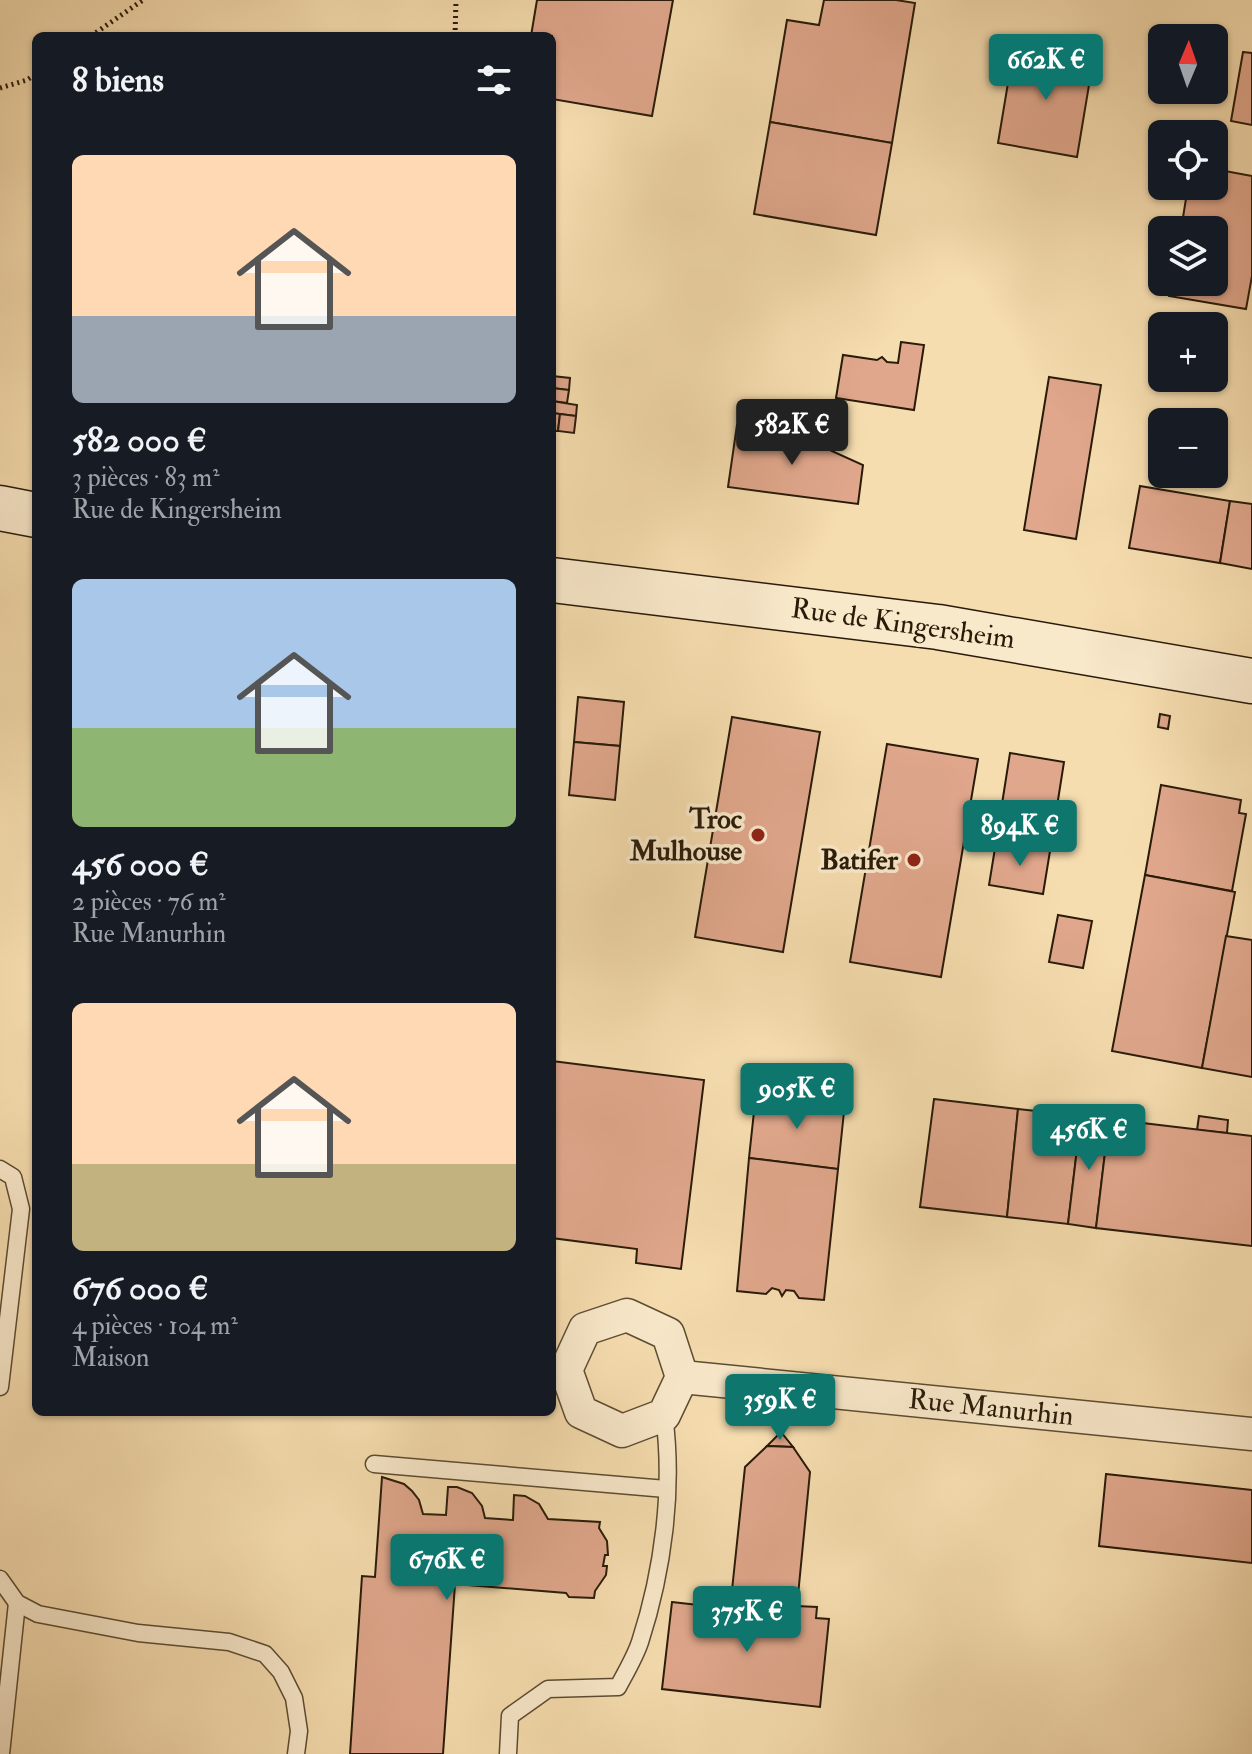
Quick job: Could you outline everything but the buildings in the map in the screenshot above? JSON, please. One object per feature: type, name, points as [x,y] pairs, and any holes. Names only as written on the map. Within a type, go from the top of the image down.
[{"type":"main road","points":[[0,508],[32,514]]},
{"type":"main road","points":[[0,534],[32,535]]},
{"type":"main road","name":"Rue de Kingersheim","points":[[556,580],[938,627],[1252,681]]},
{"type":"street","points":[[627,1315],[668,1334],[682,1377],[664,1415],[622,1431],[581,1412],[566,1370],[585,1329],[627,1315]]},
{"type":"street","name":"Rue Manurhin","points":[[682,1377],[1252,1434]]},
{"type":"lane","points":[[0,1169],[13,1177],[21,1209],[0,1387]]},
{"type":"lane","points":[[508,1754],[510,1716],[548,1689],[618,1687],[639,1644],[659,1567],[669,1453],[664,1415]]},
{"type":"lane","points":[[374,1464],[666,1489]]},
{"type":"lane","points":[[0,1579],[17,1603],[38,1614],[138,1633],[229,1642],[265,1654],[281,1672],[294,1698],[299,1731],[296,1754]]},
{"type":"lane","points":[[1,1754],[17,1603]]},
{"type":"path","points":[[97,32],[143,0]]},
{"type":"path","points":[[455,32],[456,0]]},
{"type":"path","points":[[0,88],[32,77]]},
{"type":"place","name":"Troc Mulhouse","points":[[758,835]]},
{"type":"place","name":"Batifer","points":[[914,860]]}]
